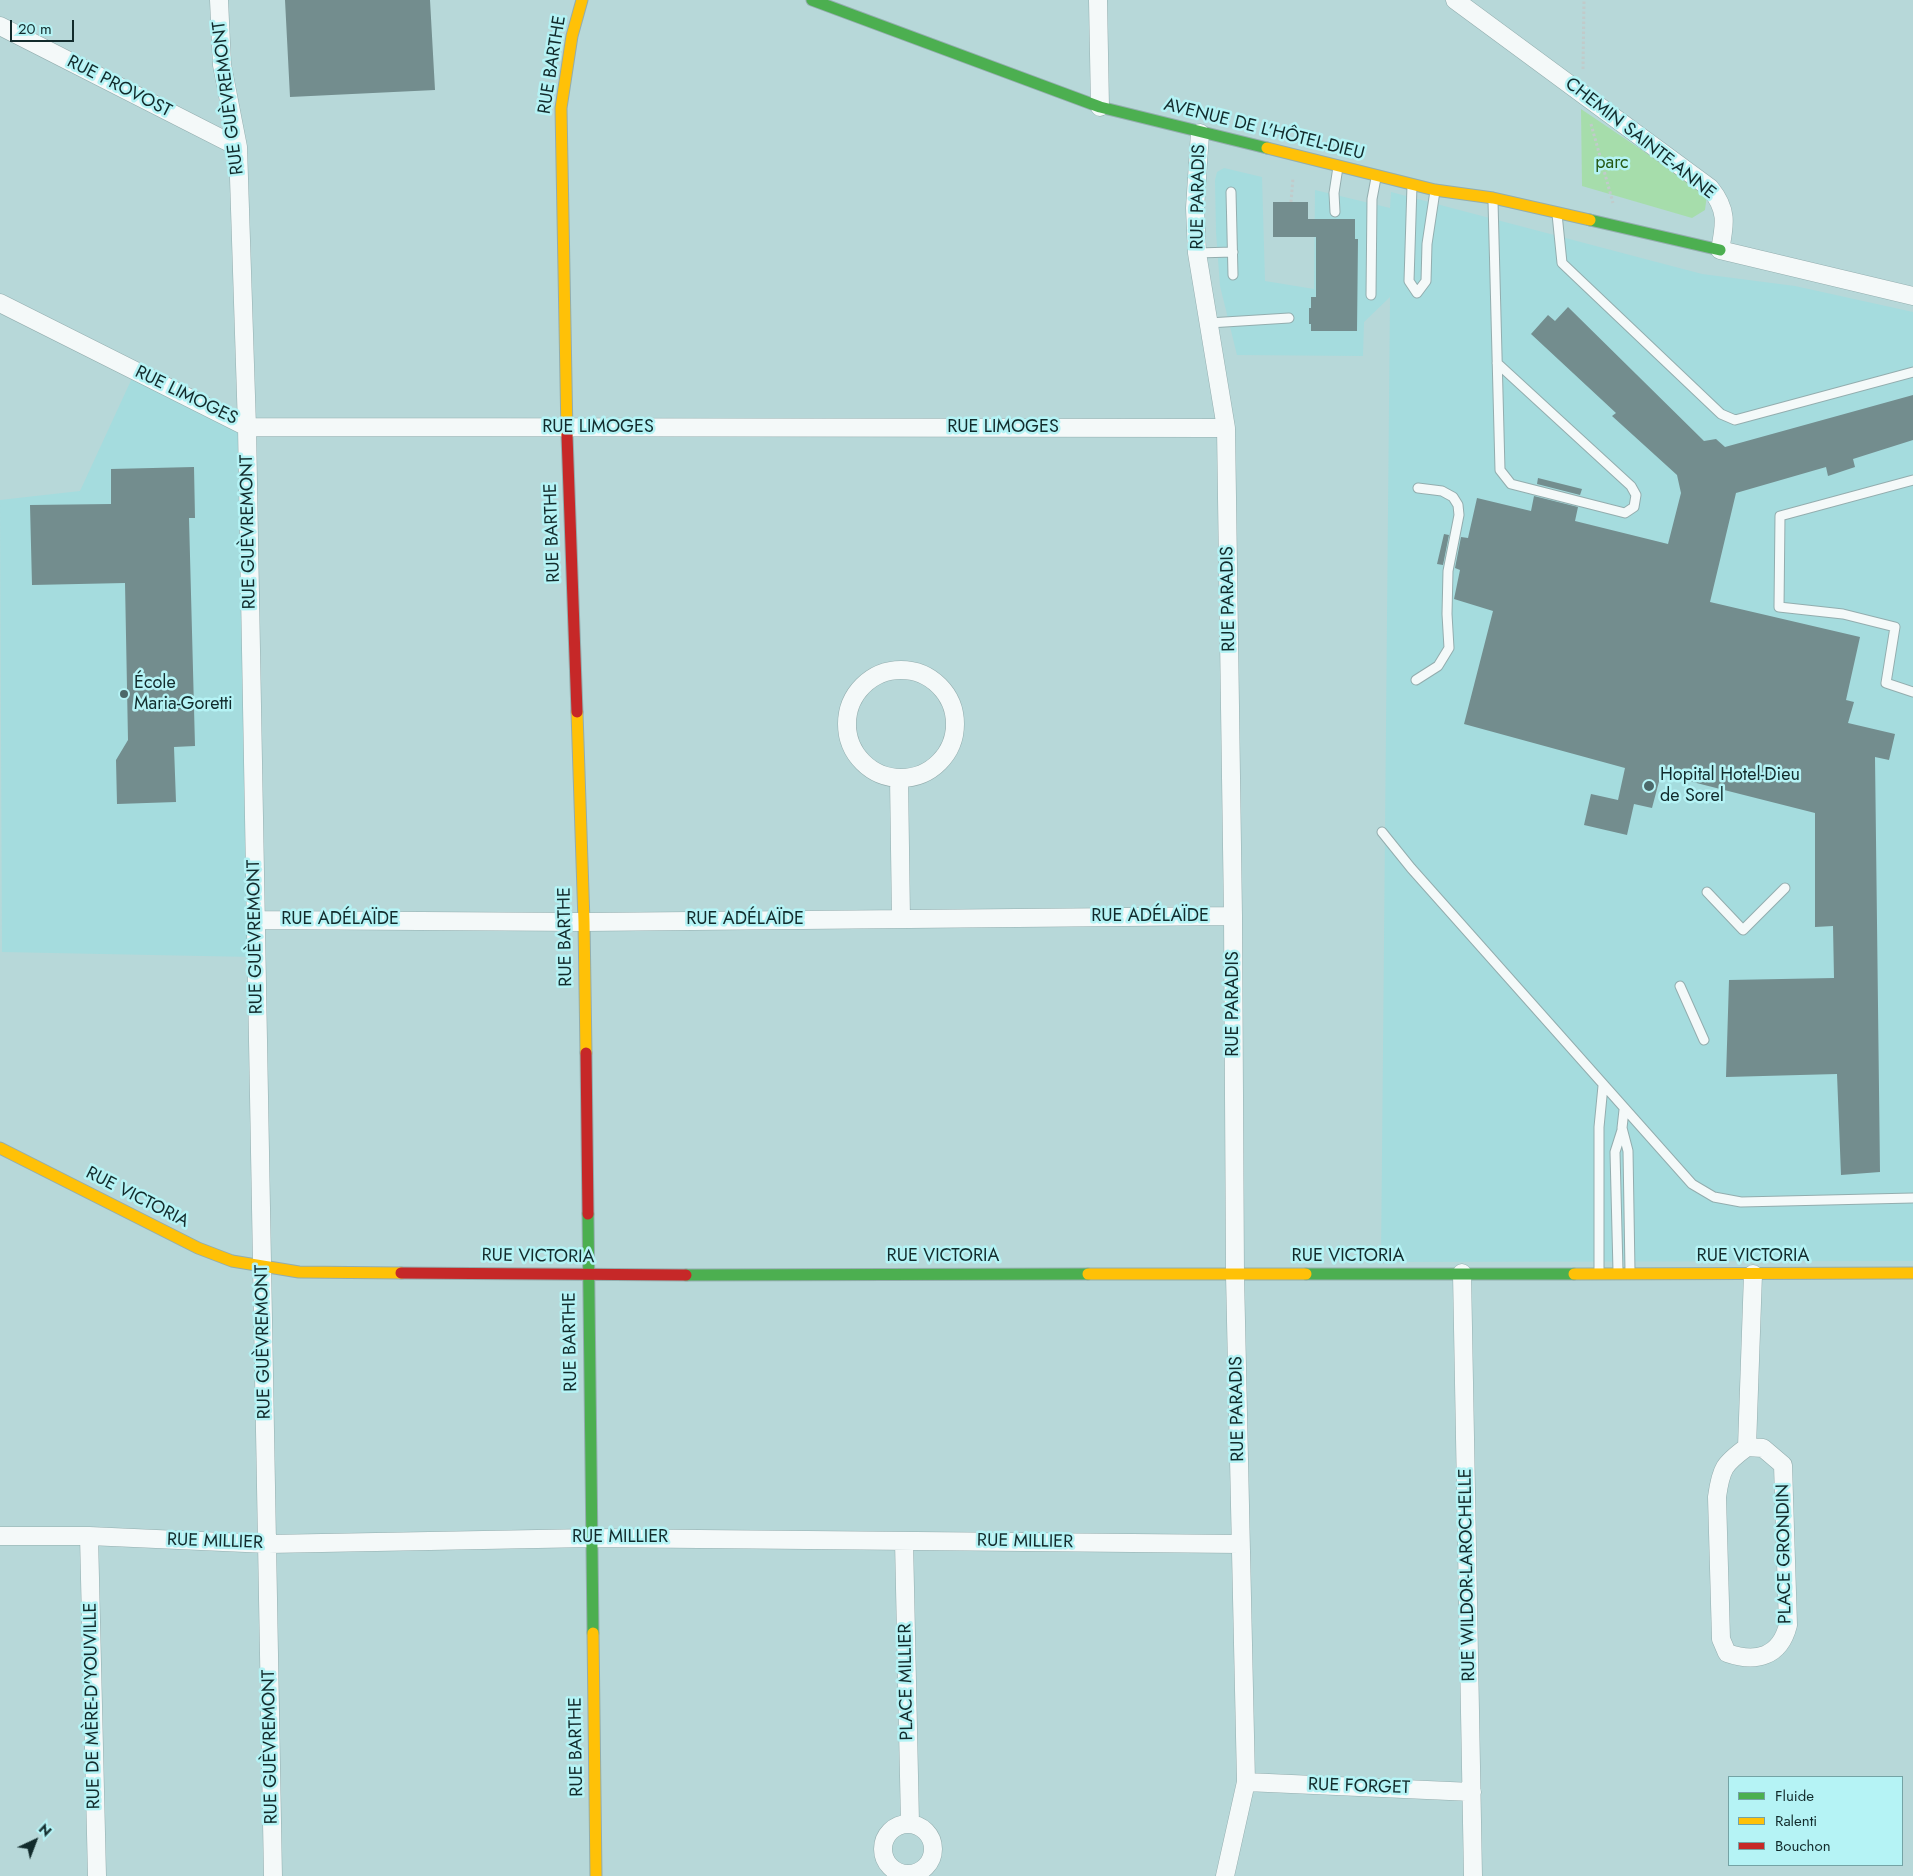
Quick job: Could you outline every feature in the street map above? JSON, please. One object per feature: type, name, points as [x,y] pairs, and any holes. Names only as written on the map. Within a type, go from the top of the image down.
[{"type":"street","name":"RUE GUÈVREMONT","points":[[219,0],[222,65],[238,147],[247,427],[274,1876]]},
{"type":"street","name":"RUE BARTHE","points":[[582,0],[572,36],[561,108],[567,428],[584,922],[596,1876]]},
{"type":"street","name":"AVENUE DE L'HÔTEL-DIEU","points":[[812,0],[1100,107],[1412,185],[1492,198],[1720,250]]},
{"type":"street","points":[[1098,0],[1100,107]]},
{"type":"street","name":"CHEMIN SAINTE-ANNE","points":[[1455,0],[1710,188],[1719,200],[1724,214],[1720,250]]},
{"type":"street","name":"RUE PROVOST","points":[[0,26],[238,147]]},
{"type":"street","name":"RUE PARADIS","points":[[1200,133],[1195,208],[1197,253],[1226,428],[1234,916],[1235,1275],[1246,1782],[1226,1876]]},
{"type":"street","points":[[1720,250],[1913,296]]},
{"type":"street","name":"RUE LIMOGES","points":[[0,303],[247,427],[1226,428]]},
{"type":"street","points":[[895,670],[913,671],[930,678],[943,689],[952,704],[956,722],[953,740],[945,756],[933,768],[917,776],[899,778],[882,774],[866,765],[854,752],[848,735],[847,716],[852,699],[863,685],[878,674],[895,670]]},
{"type":"street","points":[[899,778],[901,919]]},
{"type":"street","name":"RUE ADÉLAÏDE","points":[[256,920],[584,922],[1234,916]]},
{"type":"street","name":"RUE VICTORIA","points":[[0,1148],[198,1248],[232,1261],[262,1268],[298,1272],[588,1275],[1913,1274]]},
{"type":"street","name":"RUE WILDOR-LAROCHELLE","points":[[1462,1273],[1473,1876]]},
{"type":"street","points":[[1748,1447],[1753,1274]]},
{"type":"street","name":"PLACE GRONDIN","points":[[1748,1447],[1764,1448],[1783,1465],[1788,1625],[1784,1639],[1774,1651],[1756,1657],[1743,1658],[1727,1652],[1721,1639],[1717,1497],[1720,1474],[1726,1462],[1748,1447]]},
{"type":"street","name":"RUE MILLIER","points":[[0,1536],[89,1536],[268,1544],[591,1538],[1240,1544]]},
{"type":"street","name":"RUE DE MÈRE-D'YOUVILLE","points":[[89,1536],[97,1876]]},
{"type":"street","name":"PLACE MILLIER","points":[[904,1541],[910,1824]]},
{"type":"street","name":"RUE FORGET","points":[[1246,1782],[1472,1792]]},
{"type":"lane","points":[[1335,212],[1334,193],[1339,166]]},
{"type":"lane","points":[[1371,295],[1372,199],[1377,176]]},
{"type":"lane","points":[[1412,185],[1409,281],[1417,293],[1426,282],[1427,244],[1435,190]]},
{"type":"lane","points":[[1231,192],[1234,274]]},
{"type":"lane","points":[[1492,198],[1500,470],[1511,484],[1625,513],[1634,507],[1636,495],[1631,486],[1497,363]]},
{"type":"lane","points":[[1557,212],[1562,263],[1721,414],[1736,420],[1913,372]]},
{"type":"lane","points":[[1197,253],[1233,252]]},
{"type":"lane","points":[[1209,323],[1289,318]]},
{"type":"lane","points":[[1913,480],[1780,516],[1779,607],[1843,614],[1895,627],[1886,683],[1913,692]]},
{"type":"lane","points":[[1416,680],[1438,666],[1449,648],[1448,571],[1459,515],[1458,505],[1453,497],[1442,491],[1418,488]]},
{"type":"lane","points":[[1382,832],[1411,868],[1684,1177],[1714,1197],[1741,1202],[1913,1198]]},
{"type":"lane","points":[[1707,892],[1743,930],[1784,888]]},
{"type":"lane","points":[[1680,986],[1704,1040]]},
{"type":"lane","points":[[1599,1274],[1598,1127],[1603,1086]]},
{"type":"lane","points":[[1618,1274],[1615,1152],[1622,1128],[1624,1110]]},
{"type":"lane","points":[[1622,1128],[1628,1151],[1630,1274]]},
{"type":"shaded area","name":"Hopital Hotel-Dieu de Sorel","points":[[1224,168],[1262,177],[1265,281],[1314,289],[1315,190],[1390,208],[1391,192],[1702,274],[1795,286],[1913,312],[1913,1261],[1381,1262],[1390,297],[1364,322],[1363,356],[1237,355],[1220,286],[1216,232],[1215,180],[1217,172]]},
{"type":"shaded area","name":"École Maria-Goretti","points":[[133,376],[242,425],[253,957],[2,952],[0,500],[80,491]]},
{"type":"green space","name":"parc","points":[[1581,109],[1707,194],[1705,210],[1692,218],[1582,186]]},
{"type":"building","points":[[285,0],[430,0],[435,90],[290,97]]},
{"type":"building","points":[[1273,202],[1308,202],[1308,219],[1355,219],[1355,239],[1358,239],[1357,331],[1311,331],[1309,308],[1311,308],[1311,297],[1316,297],[1316,237],[1273,237]]},
{"type":"building","points":[[1568,307],[1704,441],[1716,439],[1725,447],[1913,395],[1913,440],[1853,459],[1855,467],[1828,476],[1826,467],[1736,493],[1710,602],[1860,637],[1846,700],[1854,702],[1848,723],[1895,734],[1889,760],[1875,757],[1880,1172],[1841,1175],[1837,1074],[1726,1077],[1729,980],[1834,978],[1833,926],[1815,927],[1815,813],[1661,774],[1652,808],[1634,804],[1627,835],[1584,825],[1591,794],[1618,800],[1625,768],[1464,724],[1493,611],[1454,599],[1460,570],[1455,568],[1461,537],[1468,538],[1477,498],[1531,511],[1534,496],[1578,507],[1575,521],[1668,544],[1681,493],[1677,475],[1612,416],[1616,413],[1531,334],[1548,315],[1555,321]]},
{"type":"building","points":[[194,467],[195,518],[189,518],[195,746],[174,747],[176,802],[117,804],[116,760],[128,740],[125,583],[32,585],[30,505],[111,504],[111,469]]},
{"type":"building","points":[[1538,478],[1582,489],[1580,495],[1537,484]]},
{"type":"building","points":[[1444,534],[1449,535],[1443,565],[1437,564]]},
{"type":"traffic: fast","points":[[812,0],[1100,107],[1267,148]]},
{"type":"traffic: fast","points":[[1590,220],[1720,250]]},
{"type":"traffic: fast","points":[[588,1214],[593,1633]]},
{"type":"traffic: fast","points":[[686,1275],[1088,1274]]},
{"type":"traffic: fast","points":[[1306,1274],[1574,1274]]},
{"type":"traffic: slow","points":[[567,435],[561,108],[572,36],[582,0]]},
{"type":"traffic: slow","points":[[1267,148],[1435,190],[1493,198],[1590,220]]},
{"type":"traffic: slow","points":[[577,712],[586,1053]]},
{"type":"traffic: slow","points":[[0,1148],[198,1248],[232,1261],[299,1272],[401,1273]]},
{"type":"traffic: slow","points":[[1574,1274],[1913,1273]]},
{"type":"traffic: slow","points":[[1088,1274],[1306,1274]]},
{"type":"traffic: slow","points":[[593,1633],[596,1876]]},
{"type":"traffic: jam","points":[[567,435],[577,712]]},
{"type":"traffic: jam","points":[[586,1053],[588,1214]]},
{"type":"traffic: jam","points":[[401,1273],[686,1275]]},
{"type":"place","name":"École Maria-Goretti","points":[[124,694]]},
{"type":"place","name":"Hopital Hotel-Dieu de Sorel","points":[[1649,786]]}]
